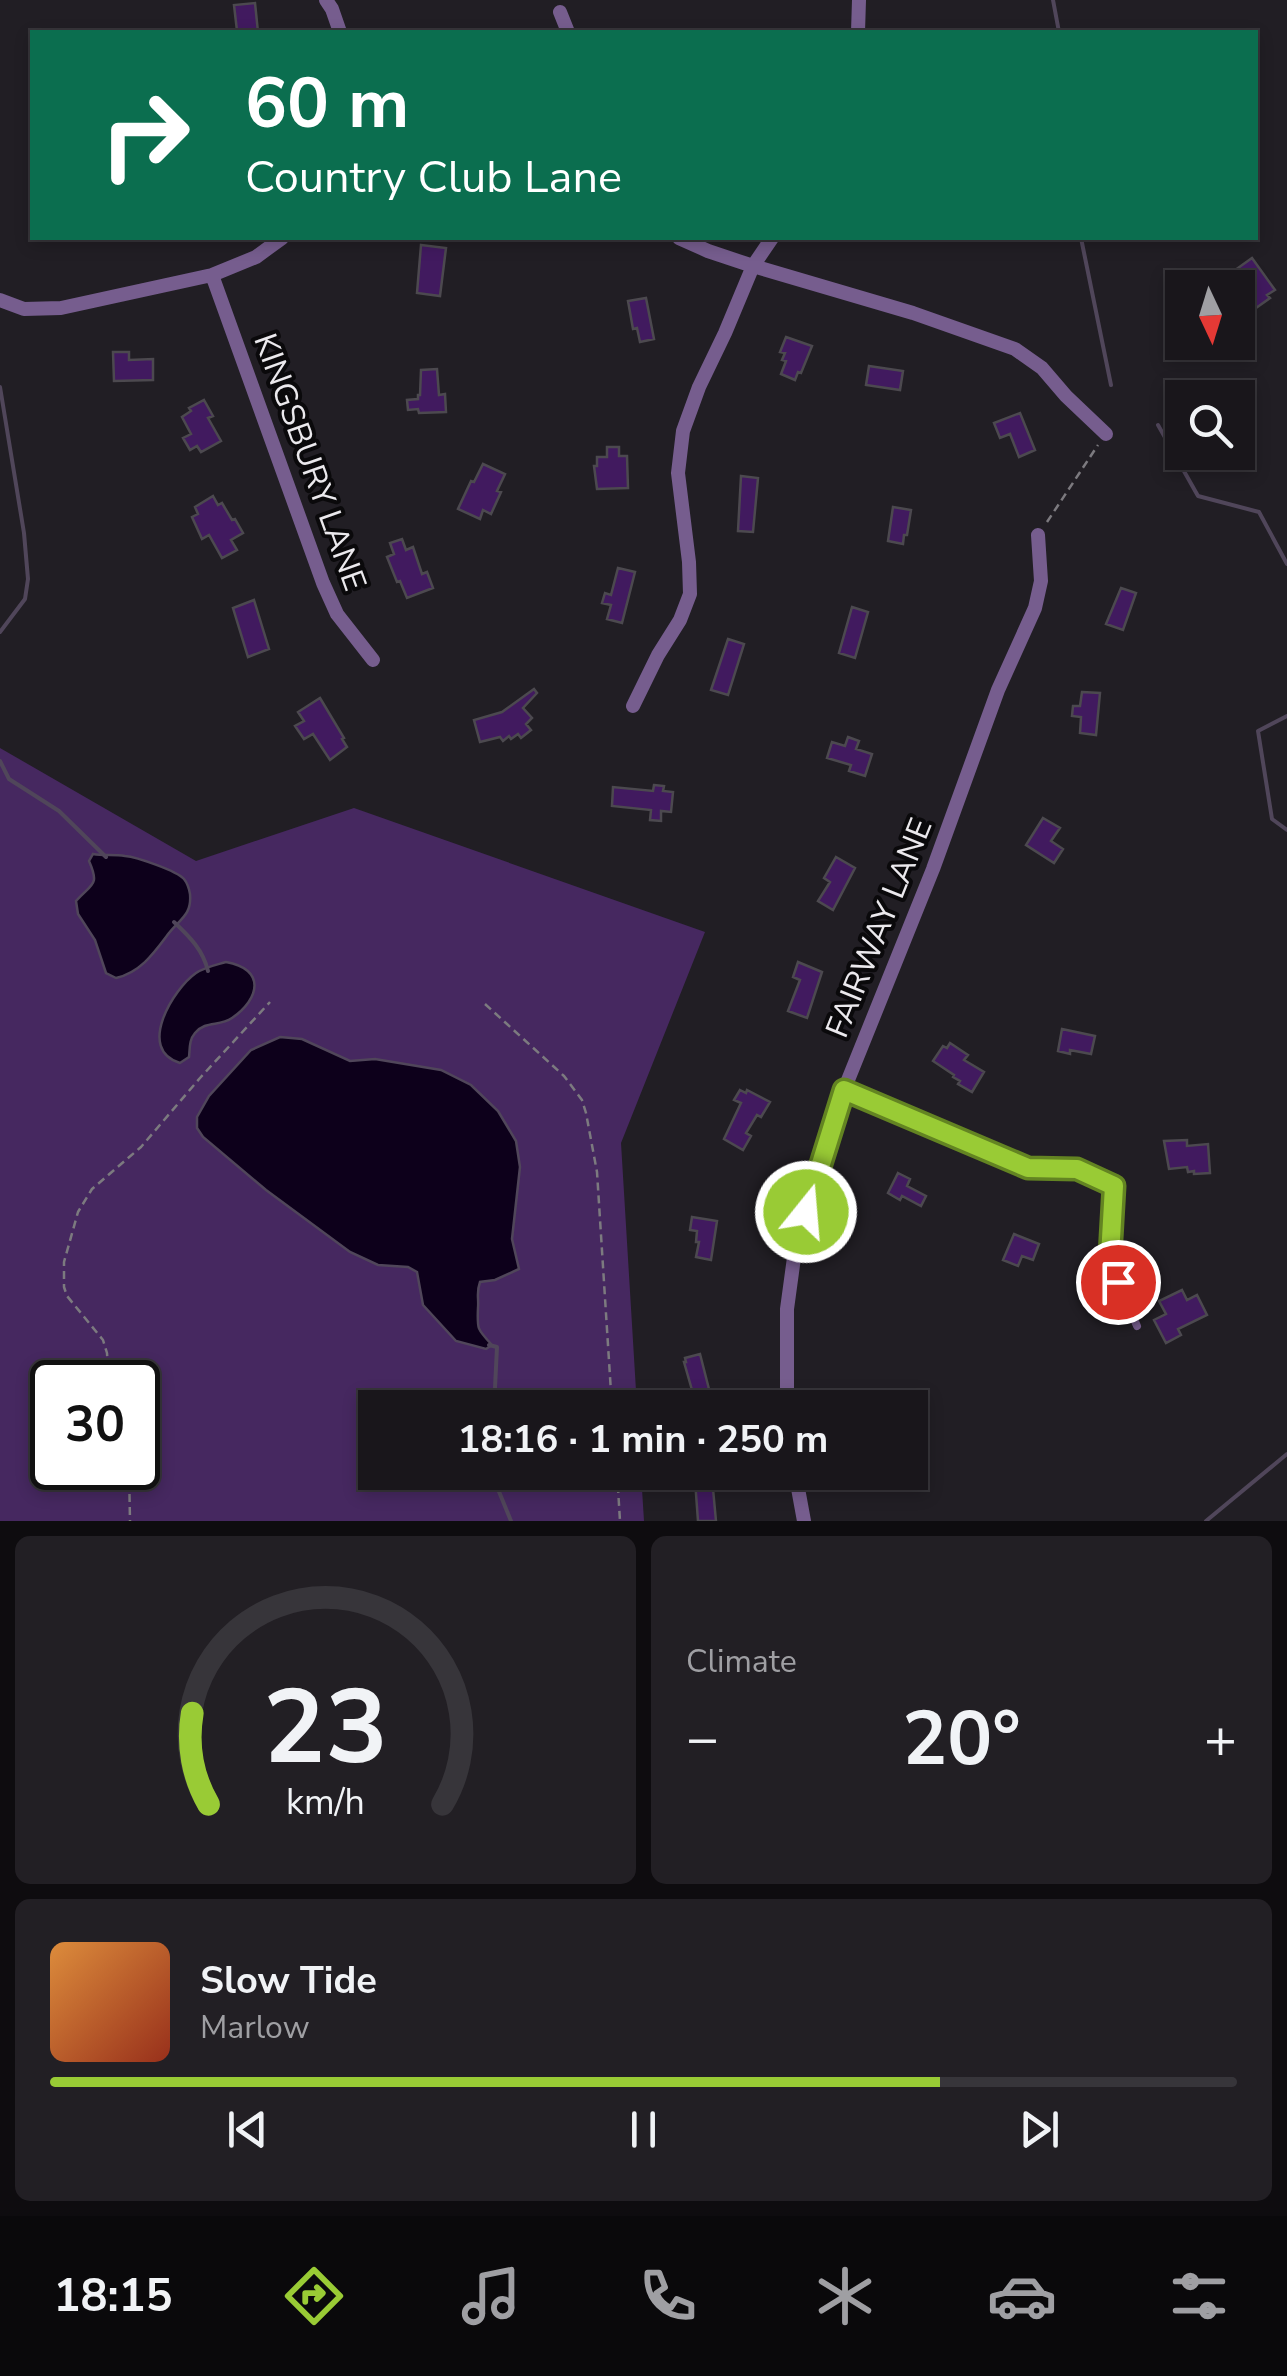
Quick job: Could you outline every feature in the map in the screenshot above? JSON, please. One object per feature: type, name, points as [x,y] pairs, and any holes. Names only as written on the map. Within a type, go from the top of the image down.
[{"type":"street","points":[[326,0],[339,30]]},
{"type":"street","points":[[858,0],[858,30]]},
{"type":"street","points":[[560,12],[567,30]]},
{"type":"street","points":[[0,300],[24,309],[61,308],[212,275],[256,257],[279,240]]},
{"type":"street","points":[[683,240],[1015,349],[1042,368],[1106,434]]},
{"type":"street","points":[[633,706],[690,594],[678,472],[683,432],[753,266],[771,240]]},
{"type":"street","name":"KINGSBURY LANE","points":[[212,275],[322,583],[337,614],[373,660]]},
{"type":"street","name":"FAIRWAY LANE","points":[[787,1390],[787,1309],[796,1243],[844,1090],[933,869],[998,690],[1035,608],[1041,581],[1038,535]]},
{"type":"street","points":[[844,1090],[1028,1168],[1077,1169]]},
{"type":"street","points":[[798,1490],[804,1521]]},
{"type":"lane","points":[[1077,1169],[1114,1186],[1110,1256],[1138,1326]]},
{"type":"path","points":[[1038,535],[1106,434]]},
{"type":"path","points":[[108,1360],[104,1340],[67,1296],[64,1287],[64,1262],[78,1212],[92,1189],[141,1147],[270,1002]]},
{"type":"path","points":[[485,1004],[564,1076],[582,1100],[597,1172],[611,1390]]},
{"type":"path","points":[[129,1490],[130,1521]]},
{"type":"path","points":[[618,1490],[620,1521]]},
{"type":"shaded area","points":[[0,748],[196,861],[354,808],[705,932],[621,1143],[636,1390],[358,1390],[358,1490],[642,1490],[644,1521],[0,1521]]},
{"type":"shaded area","points":[[93,854],[131,857],[174,872],[184,879],[190,892],[187,912],[152,954],[133,971],[116,978],[106,973],[95,940],[78,914],[76,901],[94,880],[89,861]]},
{"type":"shaded area","points":[[226,962],[248,971],[253,978],[253,994],[248,1002],[232,1018],[199,1029],[192,1038],[189,1057],[180,1063],[167,1056],[160,1033],[169,1005],[196,973]]},
{"type":"shaded area","points":[[280,1037],[302,1039],[350,1061],[375,1059],[441,1070],[471,1085],[498,1111],[516,1141],[520,1167],[512,1239],[519,1269],[480,1282],[478,1325],[492,1345],[486,1349],[456,1341],[423,1305],[417,1272],[408,1267],[378,1265],[350,1252],[203,1137],[197,1128],[197,1117],[209,1096],[251,1050]]},
{"type":"building","points":[[255,3],[258,30],[237,30],[234,5]]},
{"type":"building","points":[[421,245],[446,248],[440,296],[417,293]]},
{"type":"building","points":[[1252,258],[1275,290],[1267,295],[1270,298],[1256,308],[1255,270],[1235,270]]},
{"type":"building","points":[[646,298],[654,339],[640,342],[637,328],[633,329],[628,301]]},
{"type":"building","points":[[786,337],[812,346],[795,380],[781,374],[786,361],[782,360],[785,353],[780,352]]},
{"type":"building","points":[[113,352],[129,352],[129,360],[153,359],[153,380],[114,381]]},
{"type":"building","points":[[869,366],[903,371],[900,390],[866,385]]},
{"type":"building","points":[[437,369],[439,395],[445,394],[446,412],[408,410],[407,400],[418,399],[420,395],[421,370]]},
{"type":"building","points":[[204,400],[213,416],[208,418],[221,441],[201,452],[197,446],[190,450],[183,438],[191,434],[182,417]]},
{"type":"building","points":[[1020,413],[1035,450],[1019,457],[1010,434],[1000,438],[994,423]]},
{"type":"building","points":[[607,447],[619,447],[619,456],[627,456],[628,488],[597,489],[594,466],[597,457],[607,457]]},
{"type":"building","points":[[483,464],[505,474],[491,514],[483,510],[480,519],[458,509]]},
{"type":"building","points":[[741,476],[758,478],[753,532],[738,531]]},
{"type":"building","points":[[213,496],[243,533],[231,540],[237,550],[222,558],[209,535],[202,539],[192,517],[198,514],[195,507]]},
{"type":"building","points":[[893,507],[911,510],[903,544],[888,541]]},
{"type":"building","points":[[402,539],[406,550],[413,547],[422,574],[427,572],[433,588],[407,598],[387,557],[394,554],[390,543]]},
{"type":"building","points":[[618,568],[635,572],[622,623],[607,619],[611,605],[602,603],[605,593],[611,595]]},
{"type":"building","points":[[1121,588],[1136,593],[1123,630],[1106,624]]},
{"type":"building","points":[[254,600],[269,649],[248,657],[233,608]]},
{"type":"building","points":[[852,607],[868,612],[855,658],[839,653]]},
{"type":"building","points":[[728,639],[744,644],[728,695],[711,690]]},
{"type":"building","points":[[534,689],[537,693],[523,708],[532,718],[526,724],[531,730],[521,738],[518,734],[503,741],[500,737],[480,742],[474,720],[502,712]]},
{"type":"building","points":[[1082,692],[1100,693],[1096,735],[1080,733],[1081,717],[1072,716],[1073,706],[1080,706]]},
{"type":"building","points":[[320,698],[347,747],[330,760],[313,734],[304,739],[295,726],[304,721],[298,712]]},
{"type":"building","points":[[848,737],[859,741],[856,749],[872,754],[865,776],[849,771],[851,765],[827,758],[832,742],[845,746]]},
{"type":"building","points":[[654,785],[673,792],[671,812],[661,811],[661,821],[650,820],[651,810],[612,806],[613,787],[653,791]]},
{"type":"building","points":[[1043,818],[1060,828],[1051,841],[1063,849],[1054,863],[1026,845]]},
{"type":"building","points":[[836,857],[855,868],[833,910],[818,901],[830,882],[824,878]]},
{"type":"building","points":[[798,962],[822,972],[807,1018],[788,1011],[800,980],[793,977]]},
{"type":"building","points":[[1062,1029],[1095,1036],[1091,1054],[1058,1051]]},
{"type":"building","points":[[950,1043],[968,1055],[964,1060],[984,1072],[972,1092],[933,1061],[943,1046],[947,1048]]},
{"type":"building","points":[[740,1090],[770,1102],[746,1133],[751,1136],[743,1150],[724,1139],[741,1103],[734,1100]]},
{"type":"building","points":[[1187,1140],[1187,1146],[1208,1144],[1210,1173],[1194,1174],[1187,1167],[1169,1169],[1164,1141]]},
{"type":"building","points":[[898,1173],[910,1179],[907,1186],[926,1196],[921,1206],[888,1193]]},
{"type":"building","points":[[692,1217],[717,1221],[711,1260],[696,1257],[699,1242],[697,1231],[690,1230]]},
{"type":"building","points":[[1014,1234],[1039,1244],[1033,1260],[1022,1256],[1018,1266],[1003,1260]]},
{"type":"building","points":[[1182,1290],[1187,1300],[1197,1295],[1207,1315],[1178,1329],[1181,1335],[1166,1343],[1154,1320],[1166,1314],[1159,1301]]},
{"type":"building","points":[[700,1354],[709,1390],[692,1390],[685,1358]]},
{"type":"building","points":[[696,1490],[713,1490],[716,1521],[698,1521]]},
{"type":"waterway","points":[[1053,0],[1059,30]]},
{"type":"waterway","points":[[1081,240],[1111,385]]},
{"type":"waterway","points":[[0,387],[28,579],[25,599],[0,632]]},
{"type":"waterway","points":[[1158,425],[1198,496],[1259,512],[1287,564]]},
{"type":"waterway","points":[[1287,716],[1258,731],[1272,819],[1287,830]]},
{"type":"waterway","points":[[0,761],[9,779],[59,811],[106,857]]},
{"type":"waterway","points":[[174,922],[195,944],[208,971]]},
{"type":"waterway","points":[[489,1345],[497,1347],[495,1390]]},
{"type":"waterway","points":[[1206,1521],[1287,1454]]},
{"type":"waterway","points":[[498,1490],[511,1521]]},
{"type":"route","points":[[806,1212],[844,1090],[1028,1168],[1077,1169],[1114,1186],[1110,1256],[1118,1282]]}]
